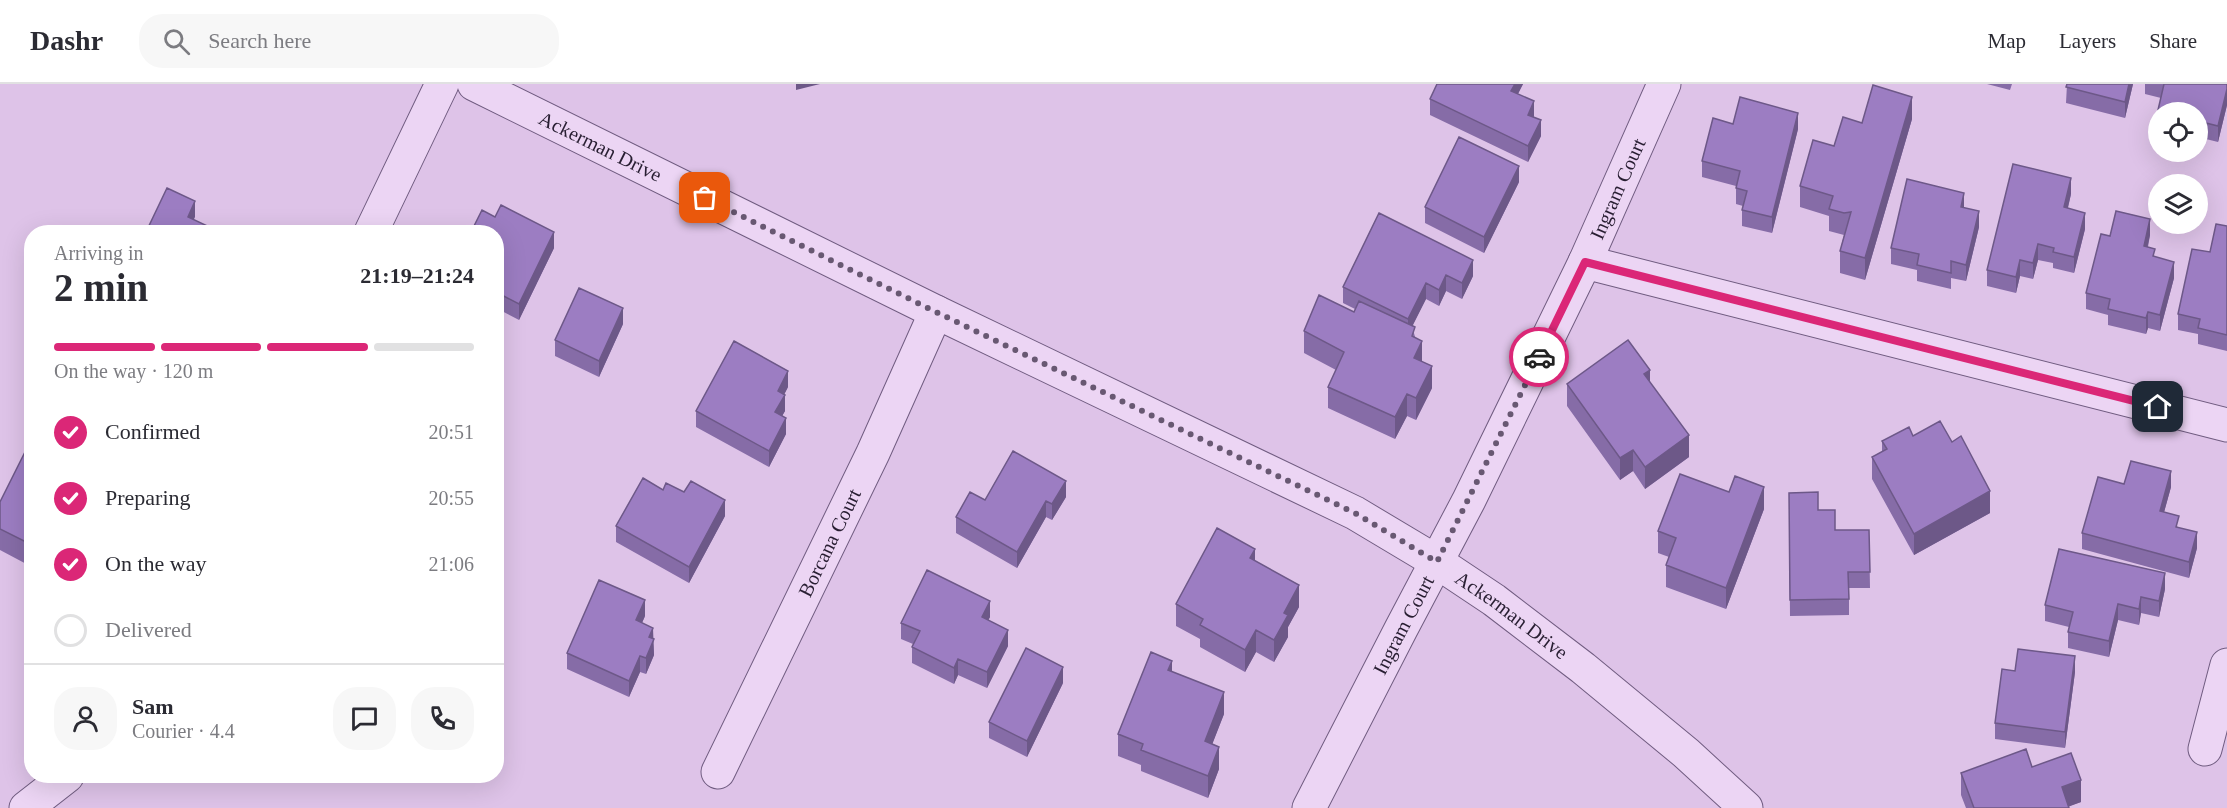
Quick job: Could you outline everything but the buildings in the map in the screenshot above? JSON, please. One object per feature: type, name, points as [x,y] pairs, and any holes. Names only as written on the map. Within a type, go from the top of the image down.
[{"type":"street","points":[[374,225],[442,84]]},
{"type":"street","name":"Ackerman Drive","points":[[474,84],[936,312],[1355,513],[1437,562],[1494,600],[1583,668],[1686,753],[1746,808]]},
{"type":"street","name":"Ingram Court","points":[[1309,808],[1437,562],[1585,262],[1664,84]]},
{"type":"street","points":[[1585,262],[2227,425]]},
{"type":"street","name":"Borcana Court","points":[[718,772],[873,453],[936,312]]},
{"type":"street","points":[[2205,749],[2227,665]]},
{"type":"street","points":[[26,808],[58,783]]},
{"type":"way so far","points":[[705,198],[936,312],[1355,513],[1437,562],[1539,357]]},
{"type":"route","points":[[1539,357],[1585,262],[2158,407]]}]
